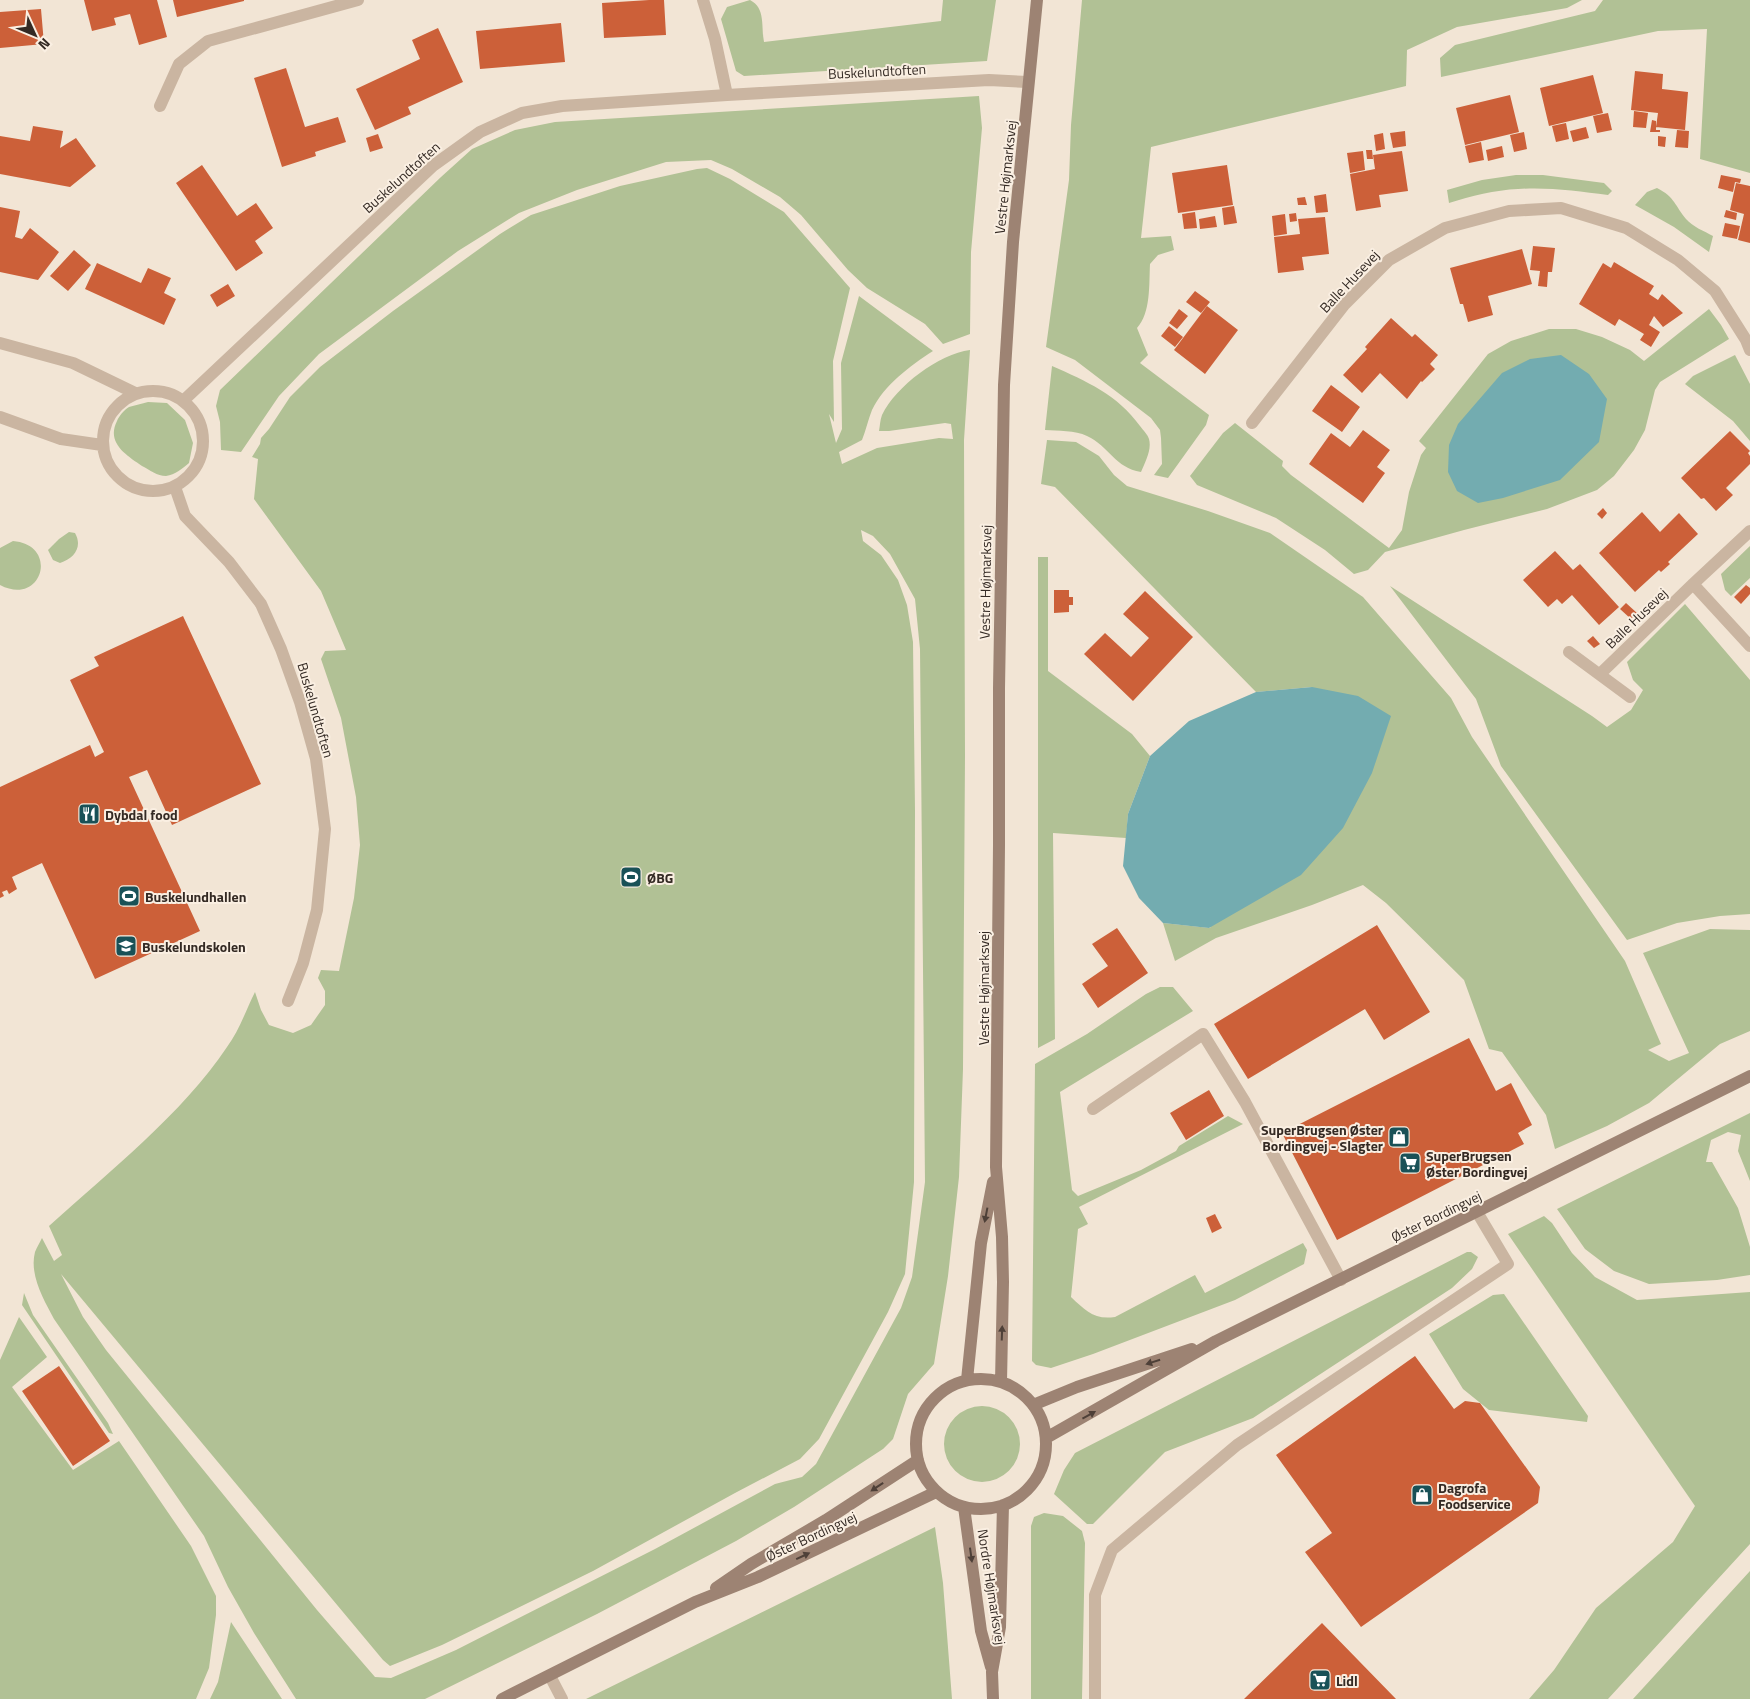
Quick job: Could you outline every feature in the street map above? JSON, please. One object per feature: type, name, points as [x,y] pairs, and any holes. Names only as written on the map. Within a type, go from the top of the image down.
[{"type":"street","points":[[160,106],[178,64],[208,41],[358,0]]},
{"type":"street","points":[[703,0],[715,39],[727,95]]},
{"type":"street","name":"Vestre Højmarksvej","points":[[1001,1382],[1004,1282],[996,1167],[999,845],[998,688],[1004,385],[1013,242],[1037,0]]},
{"type":"street","name":"Buskelundtoften","points":[[184,400],[434,165],[480,132],[522,113],[562,106],[727,95],[989,80],[1028,82]]},
{"type":"street","name":"Balle Husevej","points":[[1252,423],[1344,305],[1389,260],[1445,228],[1510,211],[1561,208],[1626,228],[1678,260],[1715,291],[1746,340],[1750,350]]},
{"type":"street","points":[[0,343],[73,363],[135,393]]},
{"type":"street","points":[[152,390],[169,392],[184,400],[196,413],[202,429],[204,446],[199,463],[189,477],[174,487],[156,492],[136,489],[119,479],[108,464],[102,445],[104,429],[110,414],[121,402],[135,393],[152,390]]},
{"type":"street","points":[[0,417],[61,439],[102,445]]},
{"type":"street","name":"Buskelundtoften","points":[[174,487],[186,516],[228,562],[261,604],[294,684],[316,759],[325,829],[317,910],[303,963],[288,1001]]},
{"type":"street","name":"Balle Husevej","points":[[1600,674],[1750,532]]},
{"type":"street","points":[[1693,584],[1750,646]]},
{"type":"street","points":[[1569,652],[1630,697]]},
{"type":"street","points":[[1093,1109],[1203,1034],[1245,1102],[1341,1280]]},
{"type":"street","name":"Øster Bordingvej","points":[[1046,1438],[1216,1341],[1750,1076]]},
{"type":"street","name":"Vestre Højmarksvej","points":[[967,1380],[981,1243],[996,1167]]},
{"type":"street","points":[[1095,1699],[1095,1594],[1112,1550],[1236,1445],[1508,1264],[1477,1212]]},
{"type":"street","name":"Øster Bordingvej","points":[[1033,1405],[1077,1387],[1216,1341]]},
{"type":"street","points":[[984,1379],[1001,1382],[1014,1388],[1033,1405],[1039,1415],[1046,1438],[1042,1468],[1035,1481],[1023,1494],[1004,1505],[983,1509],[964,1507],[949,1501],[936,1492],[925,1477],[918,1460],[916,1437],[923,1415],[932,1402],[944,1391],[967,1380],[984,1379]]},
{"type":"street","name":"Øster Bordingvej","points":[[695,1602],[751,1564],[826,1520],[918,1460]]},
{"type":"street","name":"Øster Bordingvej","points":[[502,1699],[695,1602],[758,1577],[936,1492]]},
{"type":"street","name":"Nordre Højmarksvej","points":[[992,1699],[992,1672],[1000,1627],[1004,1505]]},
{"type":"street","name":"Nordre Højmarksvej","points":[[964,1507],[981,1631],[992,1672]]},
{"type":"street","points":[[550,1676],[562,1699]]},
{"type":"green space","points":[[750,0],[755,3],[761,13],[764,42],[941,21],[943,0],[996,0],[987,61],[744,76],[736,71],[721,19],[727,7]]},
{"type":"green space","points":[[1082,0],[1582,0],[1567,8],[1457,27],[1407,50],[1406,86],[1151,147],[1141,238],[1171,236],[1174,250],[1158,255],[1150,264],[1147,306],[1142,322],[1137,328],[1148,355],[1140,363],[1209,415],[1206,425],[1168,478],[1154,475],[1162,464],[1161,438],[1160,430],[1151,418],[1075,360],[1046,347],[1069,180],[1071,125]]},
{"type":"green space","points":[[1603,0],[1750,0],[1750,173],[1700,159],[1707,29],[1658,31],[1441,77],[1440,58],[1455,45],[1595,11]]},
{"type":"green space","points":[[979,96],[982,128],[971,252],[970,334],[943,344],[925,324],[867,288],[848,270],[801,215],[780,197],[732,169],[711,160],[666,162],[577,190],[519,213],[458,251],[319,354],[279,396],[241,452],[221,450],[220,422],[216,406],[220,390],[472,149],[515,130],[555,122]]},
{"type":"green space","name":"ØBG","points":[[707,168],[730,179],[784,212],[850,288],[833,361],[834,422],[829,414],[836,443],[842,429],[841,363],[859,296],[933,351],[907,370],[883,392],[872,410],[862,440],[839,452],[842,464],[877,448],[939,438],[953,439],[951,424],[945,423],[879,431],[880,421],[897,393],[920,373],[945,358],[970,350],[964,440],[965,756],[963,1069],[959,1177],[948,1276],[934,1364],[908,1394],[893,1439],[883,1449],[794,1507],[736,1541],[597,1614],[425,1699],[296,1699],[254,1633],[228,1587],[204,1536],[54,1319],[38,1287],[34,1270],[35,1252],[42,1238],[54,1261],[62,1255],[49,1226],[144,1141],[189,1096],[231,1041],[255,992],[261,1010],[269,1025],[293,1033],[311,1025],[325,1005],[325,991],[318,978],[321,970],[339,971],[354,898],[360,845],[356,797],[341,718],[321,659],[325,651],[346,650],[321,591],[254,499],[258,459],[252,457],[260,444],[261,438],[290,397],[320,367],[393,311],[500,234],[531,215],[620,186]],"holes":[[[861,530],[873,536],[890,554],[915,599],[920,649],[925,1182],[912,1277],[901,1308],[816,1464],[802,1477],[775,1484],[655,1549],[456,1650],[391,1678],[375,1677],[317,1610],[106,1350],[83,1317],[61,1274],[383,1660],[390,1666],[442,1645],[593,1571],[800,1459],[819,1439],[888,1312],[905,1274],[914,1182],[915,811],[913,642],[907,605],[898,580],[881,555],[863,541]]]},
{"type":"green space","points":[[1516,175],[1543,175],[1604,183],[1612,191],[1608,195],[1552,189],[1509,190],[1483,194],[1449,203],[1447,190],[1482,180]]},
{"type":"green space","points":[[1657,188],[1671,198],[1689,222],[1713,236],[1709,252],[1674,227],[1635,205],[1647,192]]},
{"type":"green space","points":[[1709,309],[1729,339],[1660,382],[1655,390],[1645,430],[1634,450],[1614,476],[1597,490],[1547,509],[1385,552],[1368,570],[1354,574],[1325,550],[1276,518],[1197,485],[1190,476],[1223,433],[1235,423],[1283,461],[1282,466],[1291,475],[1389,548],[1402,530],[1409,492],[1421,455],[1426,448],[1419,441],[1488,354],[1511,341],[1549,329],[1576,329],[1602,337],[1630,350],[1644,361]]},
{"type":"green space","points":[[1735,355],[1750,384],[1750,441],[1733,421],[1685,384],[1693,376]]},
{"type":"green space","points":[[1052,366],[1077,377],[1111,397],[1131,415],[1147,434],[1150,443],[1149,452],[1141,472],[1125,466],[1095,440],[1087,436],[1072,432],[1045,430]]},
{"type":"green space","points":[[148,402],[167,403],[185,420],[193,443],[189,463],[179,471],[166,476],[157,474],[142,466],[124,453],[119,448],[114,436],[117,421],[124,411],[129,407]]},
{"type":"green space","points":[[1047,440],[1076,442],[1099,456],[1114,475],[1127,486],[1208,511],[1270,533],[1363,597],[1451,698],[1472,737],[1625,961],[1661,1044],[1648,1050],[1669,1061],[1689,1053],[1643,953],[1710,929],[1750,930],[1750,1031],[1720,1044],[1649,1103],[1607,1126],[1555,1149],[1546,1115],[1502,1052],[1489,1049],[1464,980],[1386,903],[1363,885],[1312,905],[1216,938],[1175,961],[1163,923],[1210,928],[1312,687],[1256,692],[1055,487],[1041,484]]},
{"type":"green space","points":[[69,532],[75,533],[77,538],[76,552],[69,559],[60,563],[53,560],[48,550]]},
{"type":"green space","points":[[13,541],[28,545],[37,553],[41,562],[40,573],[35,582],[26,588],[15,590],[0,585],[0,548]]},
{"type":"green space","points":[[1750,546],[1750,578],[1731,596],[1725,590],[1721,574]]},
{"type":"green space","points":[[1038,557],[1048,557],[1048,671],[1132,734],[1150,756],[1128,814],[1126,838],[1053,833],[1055,1039],[1038,1048]]},
{"type":"green space","points":[[1390,586],[1607,727],[1631,710],[1643,690],[1633,680],[1627,662],[1685,604],[1750,680],[1750,914],[1720,916],[1677,923],[1627,940],[1501,766],[1476,699]]},
{"type":"green space","points":[[1160,987],[1173,987],[1193,1011],[1060,1092],[1072,1190],[1078,1196],[1141,1170],[1176,1151],[1179,1146],[1228,1116],[1243,1124],[1079,1207],[1088,1224],[1078,1229],[1071,1297],[1096,1316],[1108,1318],[1115,1317],[1195,1275],[1205,1293],[1303,1243],[1307,1250],[1304,1264],[1235,1300],[1093,1354],[1051,1368],[1036,1365],[1032,1361],[1035,1064],[1087,1034],[1146,994]]},
{"type":"green space","points":[[1750,1113],[1750,1181],[1738,1151],[1741,1135],[1728,1132],[1711,1140],[1706,1162],[1712,1162],[1738,1208],[1750,1247],[1750,1275],[1717,1280],[1649,1284],[1614,1271],[1585,1249],[1557,1209]]},
{"type":"green space","points":[[1544,1216],[1552,1223],[1572,1253],[1595,1277],[1637,1300],[1750,1292],[1750,1544],[1608,1699],[1529,1699],[1554,1670],[1596,1608],[1673,1542],[1695,1506],[1508,1234]]},
{"type":"green space","points":[[1467,1252],[1471,1252],[1478,1257],[1472,1269],[1452,1288],[1253,1418],[1165,1452],[1093,1524],[1087,1524],[1054,1494],[1064,1470],[1075,1453]]},
{"type":"green space","points":[[24,1293],[33,1315],[108,1423],[113,1434],[109,1433],[22,1305]]},
{"type":"green space","points":[[1504,1294],[1588,1416],[1587,1422],[1489,1410],[1463,1389],[1429,1334],[1493,1295]]},
{"type":"green space","points":[[19,1317],[47,1357],[12,1387],[73,1470],[119,1441],[191,1546],[216,1596],[216,1615],[209,1668],[196,1699],[0,1699],[0,1360]]},
{"type":"green space","points":[[975,1406],[989,1406],[1003,1412],[1014,1423],[1020,1437],[1017,1459],[1009,1471],[989,1482],[975,1482],[961,1476],[950,1465],[944,1451],[944,1437],[950,1423],[961,1412]]},
{"type":"green space","points":[[1044,1513],[1063,1516],[1082,1531],[1085,1543],[1082,1699],[1031,1699],[1031,1526],[1034,1517]]},
{"type":"green space","points":[[935,1527],[943,1583],[952,1699],[586,1699]]},
{"type":"green space","points":[[1750,1571],[1750,1699],[1633,1699]]},
{"type":"green space","points":[[231,1622],[282,1699],[210,1699],[218,1682]]},
{"type":"water","points":[[1561,355],[1589,374],[1607,399],[1599,442],[1560,480],[1503,498],[1478,503],[1457,491],[1448,472],[1449,445],[1458,424],[1502,373],[1530,359]]},
{"type":"water","points":[[1312,687],[1358,696],[1391,716],[1372,773],[1343,828],[1301,875],[1209,928],[1163,923],[1139,898],[1123,866],[1128,814],[1150,756],[1189,721],[1256,692]]},
{"type":"building","points":[[84,0],[157,0],[167,37],[139,45],[130,14],[114,18],[116,25],[92,31]]},
{"type":"building","points":[[173,0],[244,0],[244,1],[177,17]]},
{"type":"building","points":[[664,0],[666,35],[604,38],[602,3]]},
{"type":"building","points":[[41,9],[44,44],[0,48],[0,12]]},
{"type":"building","points":[[561,23],[565,62],[480,69],[476,31]]},
{"type":"building","points":[[438,28],[463,82],[408,107],[411,114],[375,130],[356,89],[420,59],[412,40]]},
{"type":"building","points":[[286,68],[305,127],[338,117],[346,142],[315,152],[316,156],[282,167],[254,78]]},
{"type":"building","points":[[1635,71],[1663,74],[1662,89],[1688,92],[1685,130],[1656,127],[1658,113],[1631,110]]},
{"type":"building","points":[[1593,75],[1603,113],[1549,126],[1540,88]]},
{"type":"building","points":[[1510,95],[1519,132],[1465,145],[1456,108]]},
{"type":"building","points":[[1634,111],[1648,113],[1646,128],[1633,127]]},
{"type":"building","points":[[1608,113],[1612,130],[1597,133],[1593,116]]},
{"type":"building","points":[[1652,120],[1656,121],[1656,130],[1660,130],[1660,132],[1650,132]]},
{"type":"building","points":[[1566,123],[1569,139],[1556,142],[1552,126]]},
{"type":"building","points":[[33,126],[63,131],[60,148],[76,138],[96,166],[70,187],[0,174],[0,136],[30,141]]},
{"type":"building","points":[[1586,127],[1589,138],[1573,142],[1570,131]]},
{"type":"building","points":[[1677,130],[1689,131],[1688,148],[1675,147]]},
{"type":"building","points":[[1405,131],[1406,146],[1393,148],[1390,133]]},
{"type":"building","points":[[1524,132],[1527,149],[1514,152],[1510,135]]},
{"type":"building","points":[[1383,133],[1385,149],[1376,151],[1374,135]]},
{"type":"building","points":[[378,134],[383,148],[370,152],[366,138]]},
{"type":"building","points":[[1658,136],[1666,137],[1665,147],[1658,146]]},
{"type":"building","points":[[1481,142],[1484,160],[1469,163],[1465,146]]},
{"type":"building","points":[[1502,146],[1504,157],[1488,161],[1486,150]]},
{"type":"building","points":[[1366,150],[1372,150],[1373,159],[1367,159]]},
{"type":"building","points":[[1363,151],[1365,170],[1350,173],[1347,153]]},
{"type":"building","points":[[1402,151],[1408,191],[1379,195],[1381,207],[1356,211],[1350,174],[1375,169],[1373,155]]},
{"type":"building","points":[[202,165],[237,216],[256,203],[273,228],[255,241],[263,253],[236,271],[176,183]]},
{"type":"building","points":[[1227,165],[1233,205],[1178,213],[1172,173]]},
{"type":"building","points":[[1721,175],[1741,179],[1740,183],[1735,182],[1733,192],[1718,188]]},
{"type":"building","points":[[1736,183],[1750,186],[1750,243],[1738,240],[1744,214],[1730,210]]},
{"type":"building","points":[[1326,194],[1328,212],[1316,213],[1314,196]]},
{"type":"building","points":[[1305,197],[1307,205],[1298,205],[1297,198]]},
{"type":"building","points":[[1234,206],[1237,223],[1224,225],[1222,208]]},
{"type":"building","points":[[0,207],[20,211],[15,237],[22,239],[30,228],[59,252],[38,280],[0,272]]},
{"type":"building","points":[[1726,210],[1737,213],[1736,220],[1724,217]]},
{"type":"building","points":[[1195,212],[1197,228],[1184,229],[1182,214]]},
{"type":"building","points":[[1296,213],[1297,221],[1290,222],[1289,214]]},
{"type":"building","points":[[1285,214],[1287,234],[1274,236],[1272,216]]},
{"type":"building","points":[[1215,216],[1217,227],[1200,229],[1199,219]]},
{"type":"building","points":[[1325,217],[1329,254],[1302,257],[1304,270],[1278,273],[1274,237],[1300,234],[1298,219]]},
{"type":"building","points":[[1725,223],[1740,226],[1737,239],[1722,236]]},
{"type":"building","points":[[1533,246],[1555,248],[1552,272],[1548,272],[1547,287],[1538,286],[1540,271],[1530,270]]},
{"type":"building","points":[[1522,249],[1532,284],[1488,296],[1493,315],[1468,322],[1463,304],[1460,304],[1450,268]]},
{"type":"building","points":[[74,250],[91,265],[68,291],[50,276]]},
{"type":"building","points":[[1614,262],[1654,286],[1649,294],[1658,300],[1662,294],[1683,313],[1663,327],[1654,316],[1649,325],[1660,332],[1651,347],[1640,340],[1644,334],[1619,319],[1615,326],[1579,304],[1603,263],[1611,268]]},
{"type":"building","points":[[97,263],[141,283],[148,268],[171,278],[164,293],[176,299],[164,325],[85,289]]},
{"type":"building","points":[[228,284],[235,296],[217,307],[210,295]]},
{"type":"building","points":[[1195,291],[1210,302],[1201,313],[1186,302]]},
{"type":"building","points":[[1207,306],[1238,330],[1205,374],[1174,350]]},
{"type":"building","points":[[1179,309],[1188,316],[1177,329],[1169,323]]},
{"type":"building","points":[[1391,318],[1412,337],[1415,334],[1438,355],[1430,364],[1435,369],[1421,381],[1407,399],[1380,373],[1362,393],[1343,375],[1367,349],[1365,347]]},
{"type":"building","points":[[1169,326],[1183,337],[1175,347],[1161,336]]},
{"type":"building","points":[[1331,385],[1360,407],[1342,432],[1312,411]]},
{"type":"building","points":[[1363,430],[1390,450],[1377,467],[1385,473],[1363,503],[1309,464],[1331,433],[1350,447]]},
{"type":"building","points":[[1730,431],[1750,451],[1748,453],[1750,464],[1726,488],[1733,495],[1716,511],[1704,498],[1701,499],[1681,478]]},
{"type":"building","points":[[1603,508],[1607,513],[1602,519],[1597,514]]},
{"type":"building","points":[[1642,512],[1660,532],[1679,513],[1698,534],[1668,562],[1670,564],[1661,572],[1659,570],[1635,592],[1599,553]]},
{"type":"building","points":[[1555,551],[1573,570],[1580,564],[1619,607],[1599,625],[1572,595],[1562,604],[1557,599],[1548,607],[1523,580]]},
{"type":"building","points":[[1746,585],[1750,588],[1750,594],[1741,604],[1734,597]]},
{"type":"building","points":[[1054,590],[1069,590],[1069,597],[1073,597],[1073,605],[1069,605],[1069,612],[1054,613]]},
{"type":"building","points":[[1145,591],[1193,637],[1133,701],[1084,654],[1105,633],[1131,657],[1149,638],[1123,614]]},
{"type":"building","points":[[1626,603],[1637,613],[1631,619],[1620,609]]},
{"type":"building","points":[[183,616],[261,784],[172,825],[147,770],[129,777],[200,931],[95,979],[42,863],[12,877],[17,889],[9,894],[7,890],[2,892],[4,896],[0,898],[0,787],[90,745],[95,757],[104,752],[70,680],[99,666],[94,657]]},
{"type":"building","points":[[1593,636],[1600,644],[1594,648],[1587,641]]},
{"type":"building","points":[[1377,925],[1430,1012],[1384,1040],[1365,1009],[1248,1079],[1214,1024]]},
{"type":"building","points":[[1117,928],[1148,973],[1098,1008],[1082,984],[1108,966],[1092,944]]},
{"type":"building","points":[[1469,1038],[1496,1091],[1511,1083],[1532,1125],[1518,1133],[1524,1144],[1337,1240],[1282,1133]]},
{"type":"building","points":[[1209,1090],[1224,1116],[1186,1140],[1170,1113]]},
{"type":"building","points":[[1215,1214],[1222,1228],[1212,1233],[1206,1218]]},
{"type":"building","name":"Dagrofa Foodservice","points":[[1415,1356],[1454,1409],[1465,1401],[1480,1403],[1540,1487],[1538,1503],[1361,1627],[1305,1552],[1332,1533],[1276,1455]]},
{"type":"building","points":[[59,1366],[110,1441],[73,1466],[22,1391]]},
{"type":"building","name":"Lidl","points":[[1322,1623],[1396,1699],[1244,1699]]},
{"type":"place","name":"Dybdal food","points":[[89,814]]},
{"type":"place","name":"ØBG","points":[[631,877]]},
{"type":"place","name":"Buskelundhallen","points":[[129,896]]},
{"type":"place","name":"Buskelundskolen","points":[[126,946]]},
{"type":"place","name":"SuperBrugsen Øster Bordingvej - Slagter","points":[[1399,1137]]},
{"type":"place","name":"SuperBrugsen Øster Bordingvej","points":[[1410,1163]]},
{"type":"place","name":"Dagrofa Foodservice","points":[[1422,1495]]},
{"type":"place","name":"Lidl","points":[[1320,1680]]}]
